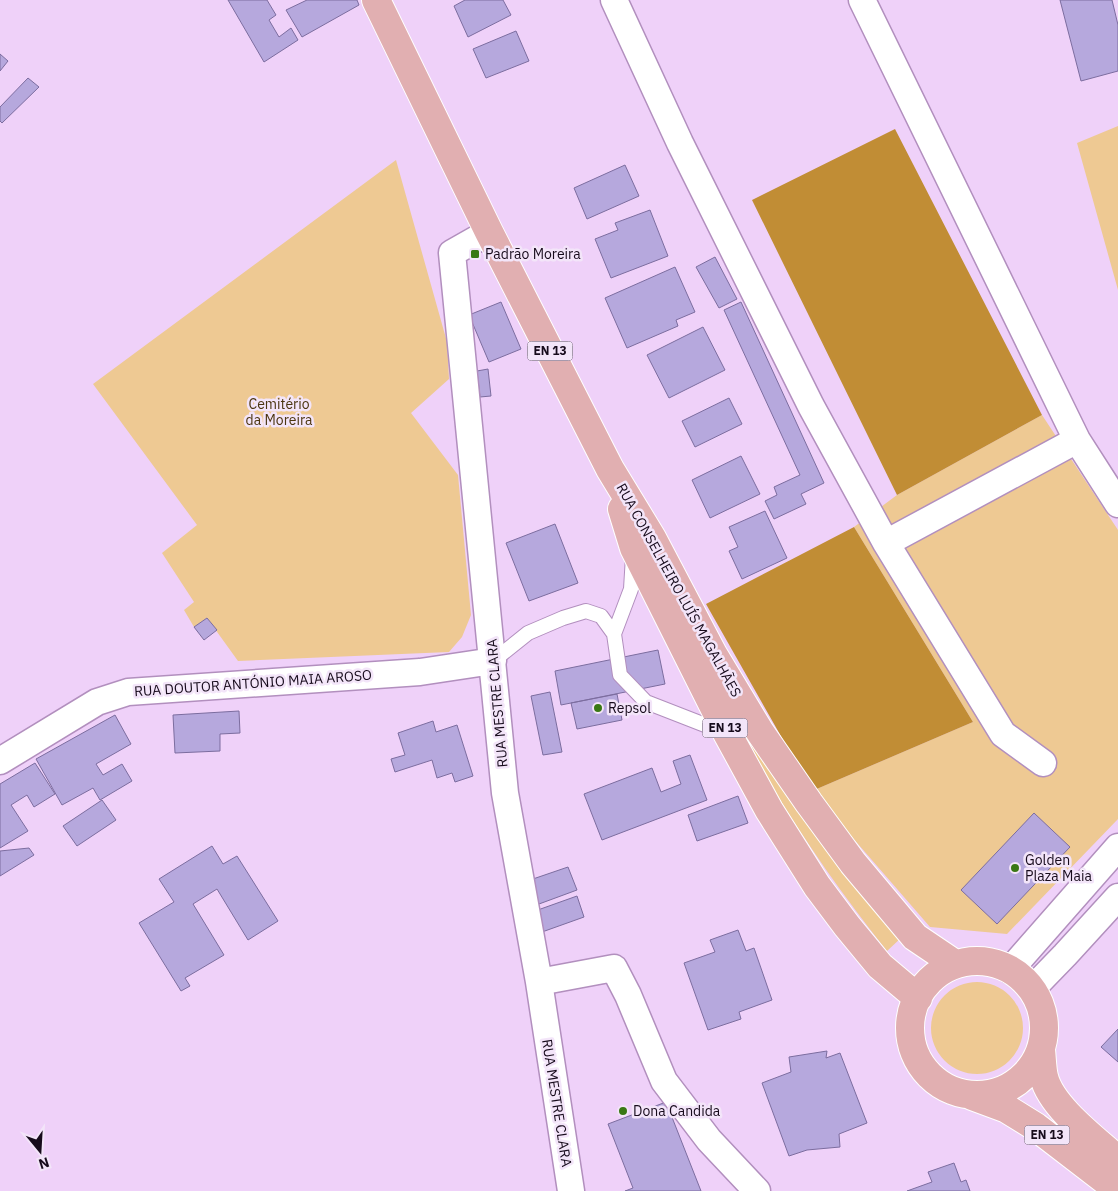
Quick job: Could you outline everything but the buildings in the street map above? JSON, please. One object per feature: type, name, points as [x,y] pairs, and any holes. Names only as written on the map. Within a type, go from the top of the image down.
[{"type":"main road","name":"RUA CONSELHEIRO LUÍS MAGALHÃES","points":[[376,0],[489,232],[610,469],[652,538],[713,654],[760,732],[853,863],[915,937],[955,964]]},
{"type":"main road","name":"RUA CONSELHEIRO LUÍS MAGALHÃES","points":[[610,469],[634,548],[768,810],[817,886],[880,966],[918,998]]},
{"type":"main road","name":"EN 13","points":[[1118,1160],[1051,1095],[1044,1077],[1041,1050],[1045,1029],[1042,1008],[1032,988],[1017,973],[998,964],[976,960],[955,964],[936,975],[921,990],[912,1010],[910,1033],[916,1055],[928,1074],[947,1088],[1007,1109],[1036,1127],[1118,1190]]},
{"type":"main road","name":"EN 13","points":[[968,1094],[991,1094],[1013,1085],[1030,1070],[1041,1050]]},
{"type":"street","points":[[614,0],[692,169],[811,406],[886,543],[1003,734],[1043,764]]},
{"type":"street","points":[[862,0],[1077,440],[1118,504]]},
{"type":"street","name":"RUA MESTRE CLARA","points":[[489,232],[452,253],[505,793],[539,982],[571,1191]]},
{"type":"street","points":[[886,543],[1077,440]]},
{"type":"street","name":"RUA DOUTOR ANTÓNIO MAIA AROSO","points":[[0,761],[97,702],[128,692],[420,672],[493,661]]},
{"type":"street","points":[[1010,970],[1118,847]]},
{"type":"street","points":[[1032,988],[1118,897]]},
{"type":"street","points":[[539,982],[614,968],[628,995],[664,1081],[709,1140],[757,1191]]},
{"type":"lane","points":[[614,634],[631,589],[634,548]]},
{"type":"lane","points":[[493,661],[528,633],[563,618],[586,611],[601,616],[614,634],[620,675],[646,702],[727,733]]},
{"type":"green space","points":[[1118,126],[1118,290],[1077,143]]},
{"type":"green space","name":"Cemitério da Moreira","points":[[396,160],[447,342],[449,379],[411,413],[458,475],[471,615],[462,637],[449,652],[238,661],[207,618],[194,627],[184,610],[194,602],[162,553],[197,525],[93,384]]},
{"type":"green space","points":[[1042,415],[1118,530],[1118,819],[1007,934],[930,927],[812,791],[973,722],[854,527],[897,495]]},
{"type":"green space","points":[[728,698],[901,938],[887,951],[826,869],[783,805],[764,772]]},
{"type":"green space","points":[[977,982],[995,985],[1010,995],[1020,1010],[1023,1028],[1020,1046],[1010,1061],[995,1071],[977,1074],[959,1071],[944,1061],[934,1046],[931,1028],[934,1010],[944,995],[959,985]]},
{"type":"shaded area","points":[[895,129],[1042,415],[897,495],[752,200]]},
{"type":"shaded area","points":[[854,527],[973,722],[812,791],[706,604]]},
{"type":"place","name":"Padrão Moreira","points":[[475,254]]},
{"type":"place","name":"Repsol","points":[[598,708]]},
{"type":"place","name":"Golden Plaza Maia","points":[[1015,868]]},
{"type":"place","name":"Dona Candida","points":[[623,1111]]}]
